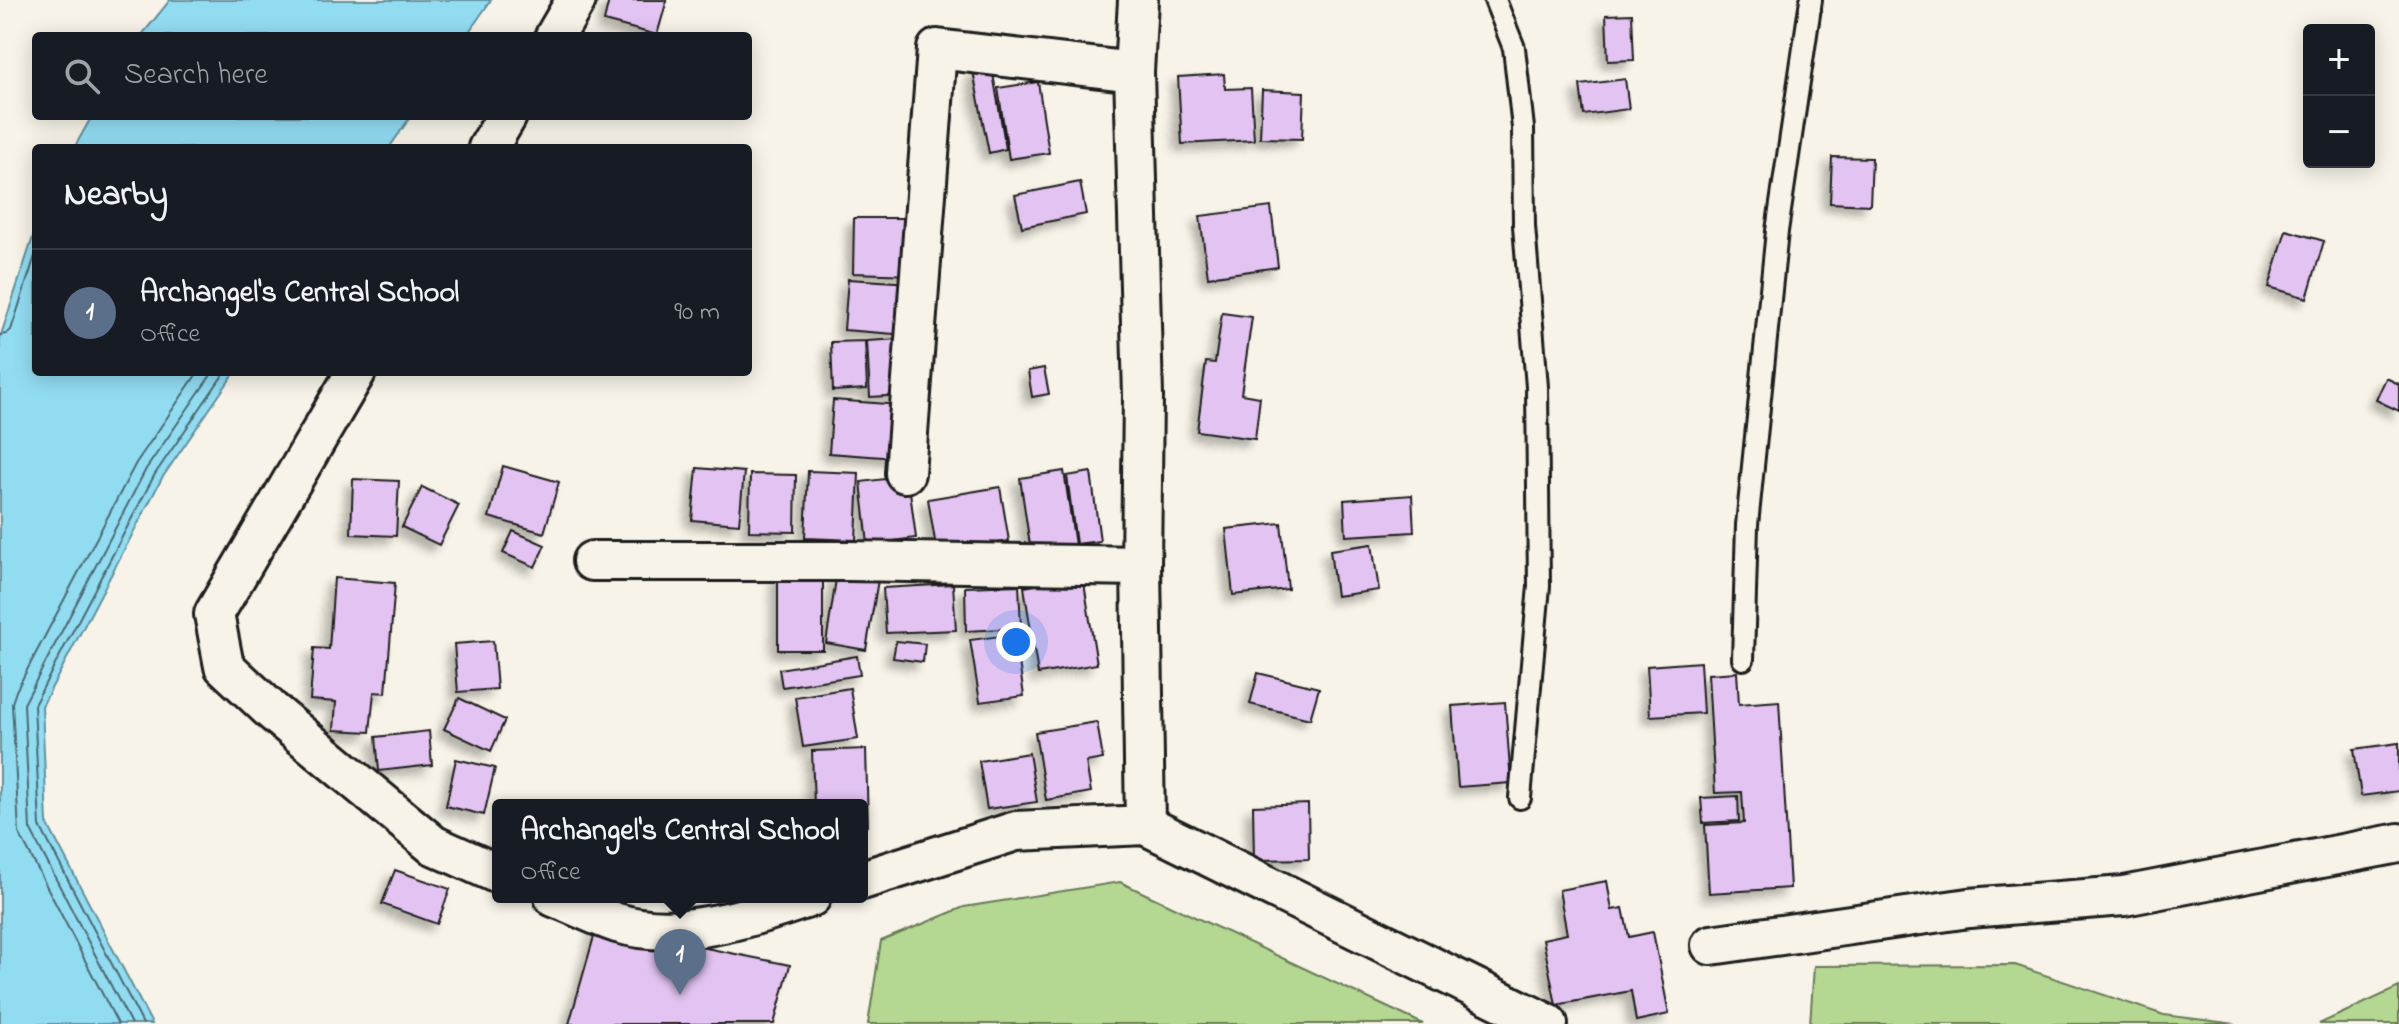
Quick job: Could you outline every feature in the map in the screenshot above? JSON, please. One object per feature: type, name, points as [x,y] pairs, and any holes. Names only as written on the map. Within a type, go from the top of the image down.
[{"type":"street","points":[[557,32],[576,0]]},
{"type":"street","points":[[1138,0],[1134,72],[1143,396],[1141,566],[1145,825]]},
{"type":"street","points":[[905,473],[937,49],[1134,72]]},
{"type":"street","points":[[490,144],[505,120]]},
{"type":"street","points":[[354,376],[214,614],[224,666],[365,791],[433,845],[492,871]]},
{"type":"street","points":[[592,561],[1141,566]]},
{"type":"street","points":[[868,878],[1016,831],[1145,825],[1548,1024]]},
{"type":"street","points":[[1711,945],[1969,908],[2124,896],[2399,843]]},
{"type":"street","points":[[569,903],[619,923],[665,931],[711,925],[790,903]]},
{"type":"lane","points":[[1495,0],[1514,48],[1523,128],[1524,226],[1537,387],[1539,586],[1520,798]]},
{"type":"lane","points":[[1743,659],[1747,525],[1777,231],[1811,0]]},
{"type":"green space","points":[[1120,882],[1423,1024],[868,1024],[881,941],[964,907]]},
{"type":"green space","points":[[2015,965],[2164,1015],[2236,1024],[1810,1024],[1814,966]]},
{"type":"green space","points":[[2399,987],[2399,1024],[2319,1024]]},
{"type":"water","points":[[170,0],[491,0],[469,32],[144,32]]},
{"type":"water","points":[[90,120],[408,120],[392,144],[76,144]]},
{"type":"water","points":[[32,240],[32,376],[232,376],[162,478],[42,706],[47,823],[152,1024],[0,1024],[0,338]]},
{"type":"building","points":[[609,0],[667,0],[658,32],[646,32],[604,21]]},
{"type":"building","points":[[1632,14],[1634,60],[1608,61],[1606,15]]},
{"type":"building","points":[[992,68],[1006,149],[989,153],[973,71]]},
{"type":"building","points":[[1224,74],[1225,89],[1251,88],[1254,140],[1182,144],[1178,77]]},
{"type":"building","points":[[1625,79],[1629,109],[1584,115],[1580,85]]},
{"type":"building","points":[[1038,82],[1049,153],[1009,159],[998,88]]},
{"type":"building","points":[[1262,90],[1304,92],[1302,139],[1260,138]]},
{"type":"building","points":[[1832,157],[1872,158],[1870,205],[1830,203]]},
{"type":"building","points":[[1080,182],[1086,214],[1022,227],[1015,195]]},
{"type":"building","points":[[1271,207],[1278,267],[1208,277],[1200,216]]},
{"type":"building","points":[[854,218],[915,218],[914,275],[853,273]]},
{"type":"building","points":[[2286,230],[2324,241],[2307,298],[2269,287]]},
{"type":"building","points":[[848,279],[911,283],[907,335],[844,330]]},
{"type":"building","points":[[1222,313],[1252,317],[1241,394],[1260,397],[1255,439],[1197,431],[1206,362],[1215,363]]},
{"type":"building","points":[[900,339],[903,395],[870,397],[867,341]]},
{"type":"building","points":[[865,341],[867,389],[833,391],[831,342]]},
{"type":"building","points":[[1044,368],[1049,394],[1032,397],[1028,371]]},
{"type":"building","points":[[2386,378],[2399,384],[2399,411],[2376,400]]},
{"type":"building","points":[[833,400],[901,405],[896,458],[829,453]]},
{"type":"building","points":[[503,466],[559,482],[544,533],[489,517]]},
{"type":"building","points":[[697,468],[744,472],[739,524],[692,520]]},
{"type":"building","points":[[808,471],[859,473],[856,540],[805,538]]},
{"type":"building","points":[[1064,471],[1075,545],[1031,552],[1020,478]]},
{"type":"building","points":[[1091,472],[1100,541],[1076,544],[1067,476]]},
{"type":"building","points":[[750,474],[796,475],[795,532],[749,531]]},
{"type":"building","points":[[908,476],[916,538],[868,544],[861,482]]},
{"type":"building","points":[[353,479],[399,481],[396,536],[351,534]]},
{"type":"building","points":[[422,487],[459,505],[439,545],[402,527]]},
{"type":"building","points":[[1000,487],[1009,541],[937,553],[928,499]]},
{"type":"building","points":[[1412,495],[1414,532],[1346,536],[1344,500]]},
{"type":"building","points":[[1281,523],[1288,589],[1233,595],[1226,529]]},
{"type":"building","points":[[513,531],[545,545],[535,567],[503,553]]},
{"type":"building","points":[[1372,544],[1379,590],[1336,596],[1330,550]]},
{"type":"building","points":[[837,573],[878,580],[866,650],[826,643]]},
{"type":"building","points":[[778,575],[823,575],[823,650],[778,650]]},
{"type":"building","points":[[1083,577],[1097,664],[1038,674],[1024,587]]},
{"type":"building","points":[[334,578],[395,583],[386,693],[374,692],[370,732],[334,730],[336,702],[310,700],[314,648],[329,649]]},
{"type":"building","points":[[953,584],[956,630],[886,633],[883,588]]},
{"type":"building","points":[[1019,585],[1021,628],[966,631],[965,587]]},
{"type":"building","points":[[1015,634],[1024,696],[980,702],[970,640]]},
{"type":"building","points":[[493,641],[497,689],[458,692],[454,644]]},
{"type":"building","points":[[896,641],[925,644],[923,662],[893,658]]},
{"type":"building","points":[[857,656],[860,675],[782,687],[779,669]]},
{"type":"building","points":[[1700,662],[1703,713],[1650,716],[1647,666]]},
{"type":"building","points":[[1737,672],[1739,704],[1779,701],[1790,888],[1709,893],[1705,825],[1744,823],[1742,792],[1715,793],[1708,674]]},
{"type":"building","points":[[1258,673],[1319,688],[1310,719],[1250,704]]},
{"type":"building","points":[[850,688],[858,739],[803,747],[795,697]]},
{"type":"building","points":[[459,698],[505,720],[491,751],[444,729]]},
{"type":"building","points":[[1505,702],[1511,783],[1458,787],[1452,706]]},
{"type":"building","points":[[1097,722],[1103,759],[1086,762],[1091,792],[1046,800],[1035,732]]},
{"type":"building","points":[[429,731],[432,765],[379,771],[376,737]]},
{"type":"building","points":[[2399,743],[2399,791],[2361,796],[2354,749]]},
{"type":"building","points":[[866,749],[867,799],[814,799],[812,751]]},
{"type":"building","points":[[1029,753],[1037,802],[987,809],[979,761]]},
{"type":"building","points":[[456,759],[495,768],[484,815],[446,806]]},
{"type":"building","points":[[1738,796],[1739,821],[1703,823],[1701,798]]},
{"type":"building","points":[[1308,804],[1309,859],[1254,860],[1253,806]]},
{"type":"building","points":[[395,870],[450,889],[437,924],[382,904]]},
{"type":"building","points":[[1607,881],[1612,910],[1623,908],[1629,937],[1653,932],[1669,1014],[1636,1021],[1631,991],[1556,1005],[1543,939],[1567,934],[1559,890]]},
{"type":"building","points":[[597,926],[790,965],[774,1024],[569,1024]]},
{"type":"place","name":"Archangel's Central School","points":[[680,995]]}]
